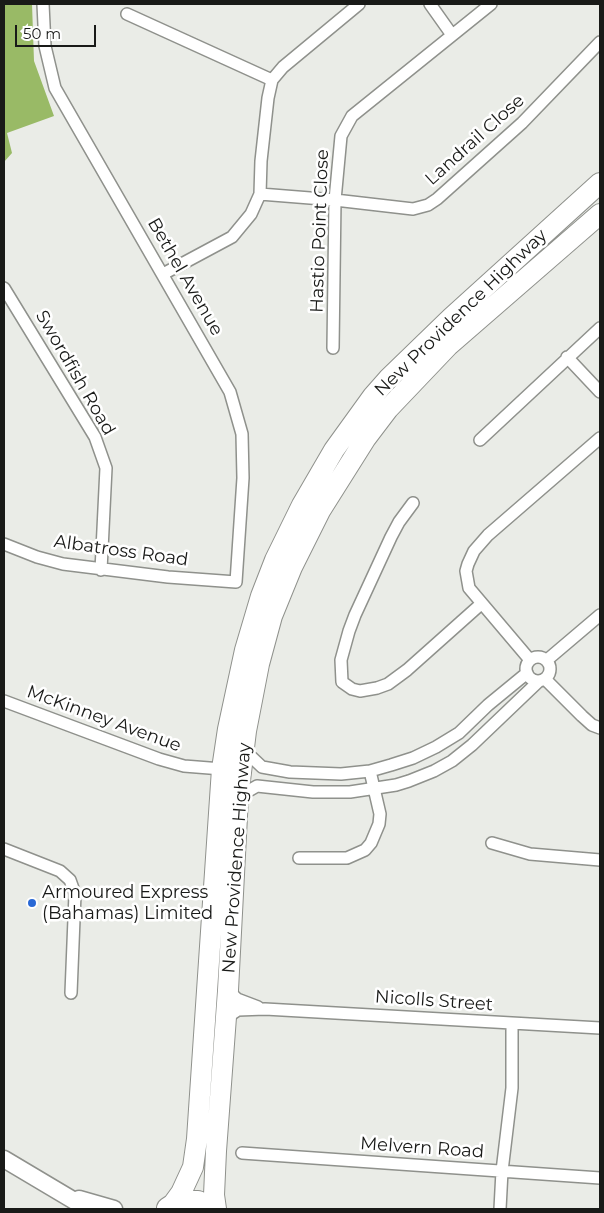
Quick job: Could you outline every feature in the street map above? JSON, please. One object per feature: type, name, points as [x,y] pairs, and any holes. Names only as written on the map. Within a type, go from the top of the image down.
[{"type":"highway","name":"New Providence Highway","points":[[169,1207],[181,1193],[193,1167],[197,1139],[222,769],[236,684],[261,596],[275,560],[302,505],[334,450],[359,414],[394,373],[451,318],[600,183]]},
{"type":"highway","name":"New Providence Highway","points":[[216,1209],[214,1195],[216,1151],[228,990],[238,797],[243,750],[259,664],[272,616],[292,567],[320,511],[366,438],[399,397],[448,346],[600,214]]},
{"type":"highway","points":[[169,1207],[185,1201],[198,1201],[216,1209]]},
{"type":"main road","points":[[4,1159],[88,1209]]},
{"type":"main road","points":[[67,1196],[114,1209]]},
{"type":"street","name":"Bethel Avenue","points":[[43,4],[45,46],[55,88],[230,392],[242,434],[243,478],[236,582]]},
{"type":"street","points":[[163,274],[232,237],[251,214],[260,194],[268,98],[272,80],[284,67],[359,4]]},
{"type":"street","points":[[430,4],[452,35]]},
{"type":"street","name":"Hastio Point Close","points":[[333,348],[335,200],[341,136],[352,116],[490,4]]},
{"type":"street","points":[[127,14],[272,80]]},
{"type":"street","name":"Landrail Close","points":[[260,194],[413,209],[428,205],[522,123],[600,42]]},
{"type":"street","name":"Swordfish Road","points":[[4,288],[95,437],[106,468],[101,570]]},
{"type":"street","points":[[480,440],[600,328]]},
{"type":"street","points":[[567,357],[600,392]]},
{"type":"street","points":[[530,660],[481,604],[470,588],[466,571],[474,551],[488,535],[600,438]]},
{"type":"street","points":[[414,503],[399,522],[391,537],[355,615],[341,660],[342,682],[352,689],[360,691],[388,684],[407,670],[481,604]]},
{"type":"street","name":"Albatross Road","points":[[4,544],[54,562],[101,570],[236,582]]},
{"type":"street","points":[[547,660],[600,615]]},
{"type":"street","points":[[238,797],[257,786],[313,792],[350,792],[374,789],[409,781],[434,771],[452,761],[472,745],[542,680],[548,677],[551,670],[547,660],[539,656],[530,660],[526,666],[527,672],[534,680],[542,680],[592,725],[600,728]]},
{"type":"street","points":[[243,750],[262,766],[290,772],[341,774],[370,770],[413,758],[459,733],[527,672]]},
{"type":"street","name":"McKinney Avenue","points":[[4,701],[158,759],[184,766],[222,769]]},
{"type":"street","points":[[299,858],[347,858],[364,850],[371,843],[379,824],[379,807],[370,770]]},
{"type":"street","points":[[492,843],[530,854],[600,860]]},
{"type":"street","points":[[4,849],[60,871],[66,876],[73,887],[75,894],[71,992]]},
{"type":"street","points":[[228,990],[237,999],[265,1009]]},
{"type":"street","points":[[226,1018],[238,1010],[265,1009]]},
{"type":"street","name":"Nicolls Street","points":[[265,1009],[600,1028]]},
{"type":"street","points":[[500,1209],[502,1171],[512,1088],[512,1024]]},
{"type":"street","name":"Melvern Road","points":[[242,1153],[600,1178]]},
{"type":"green space","points":[[4,4],[32,4],[34,61],[54,116],[7,133],[12,153],[4,162]]},
{"type":"place","name":"Armoured Express (Bahamas) Limited","points":[[32,903]]}]
